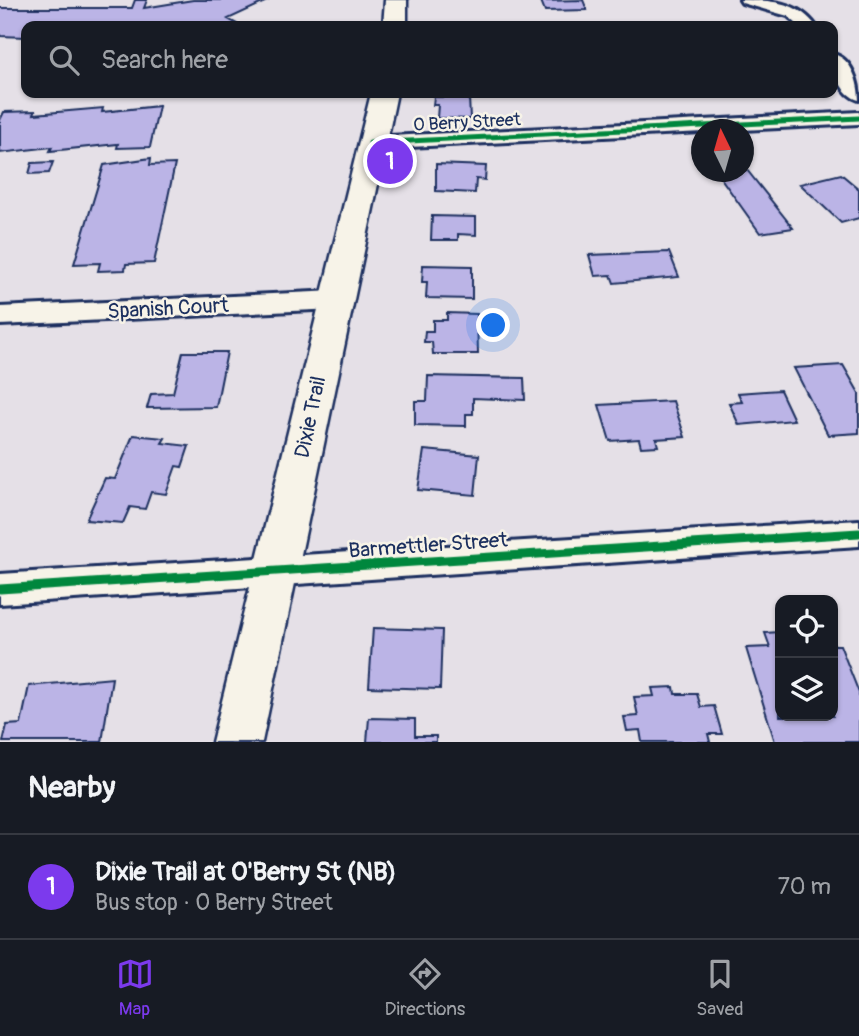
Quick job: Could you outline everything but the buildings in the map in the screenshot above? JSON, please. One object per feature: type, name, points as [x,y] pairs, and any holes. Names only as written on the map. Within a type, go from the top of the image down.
[{"type":"main road","points":[[395,21],[396,0]]},
{"type":"main road","name":"Dixie Trail","points":[[237,742],[370,142],[383,98]]},
{"type":"street","points":[[748,0],[794,12],[803,21]]},
{"type":"street","points":[[838,66],[859,94]]},
{"type":"street","name":"O Berry Street","points":[[370,142],[859,118]]},
{"type":"street","name":"Spanish Court","points":[[0,316],[335,300]]},
{"type":"street","name":"Barmettler Street","points":[[0,589],[859,533]]},
{"type":"cycle path","points":[[370,143],[859,118]]},
{"type":"cycle path","points":[[0,589],[859,533]]},
{"type":"place","name":"Dixie Trail at O'Berry St (NB)","points":[[390,161]]}]
